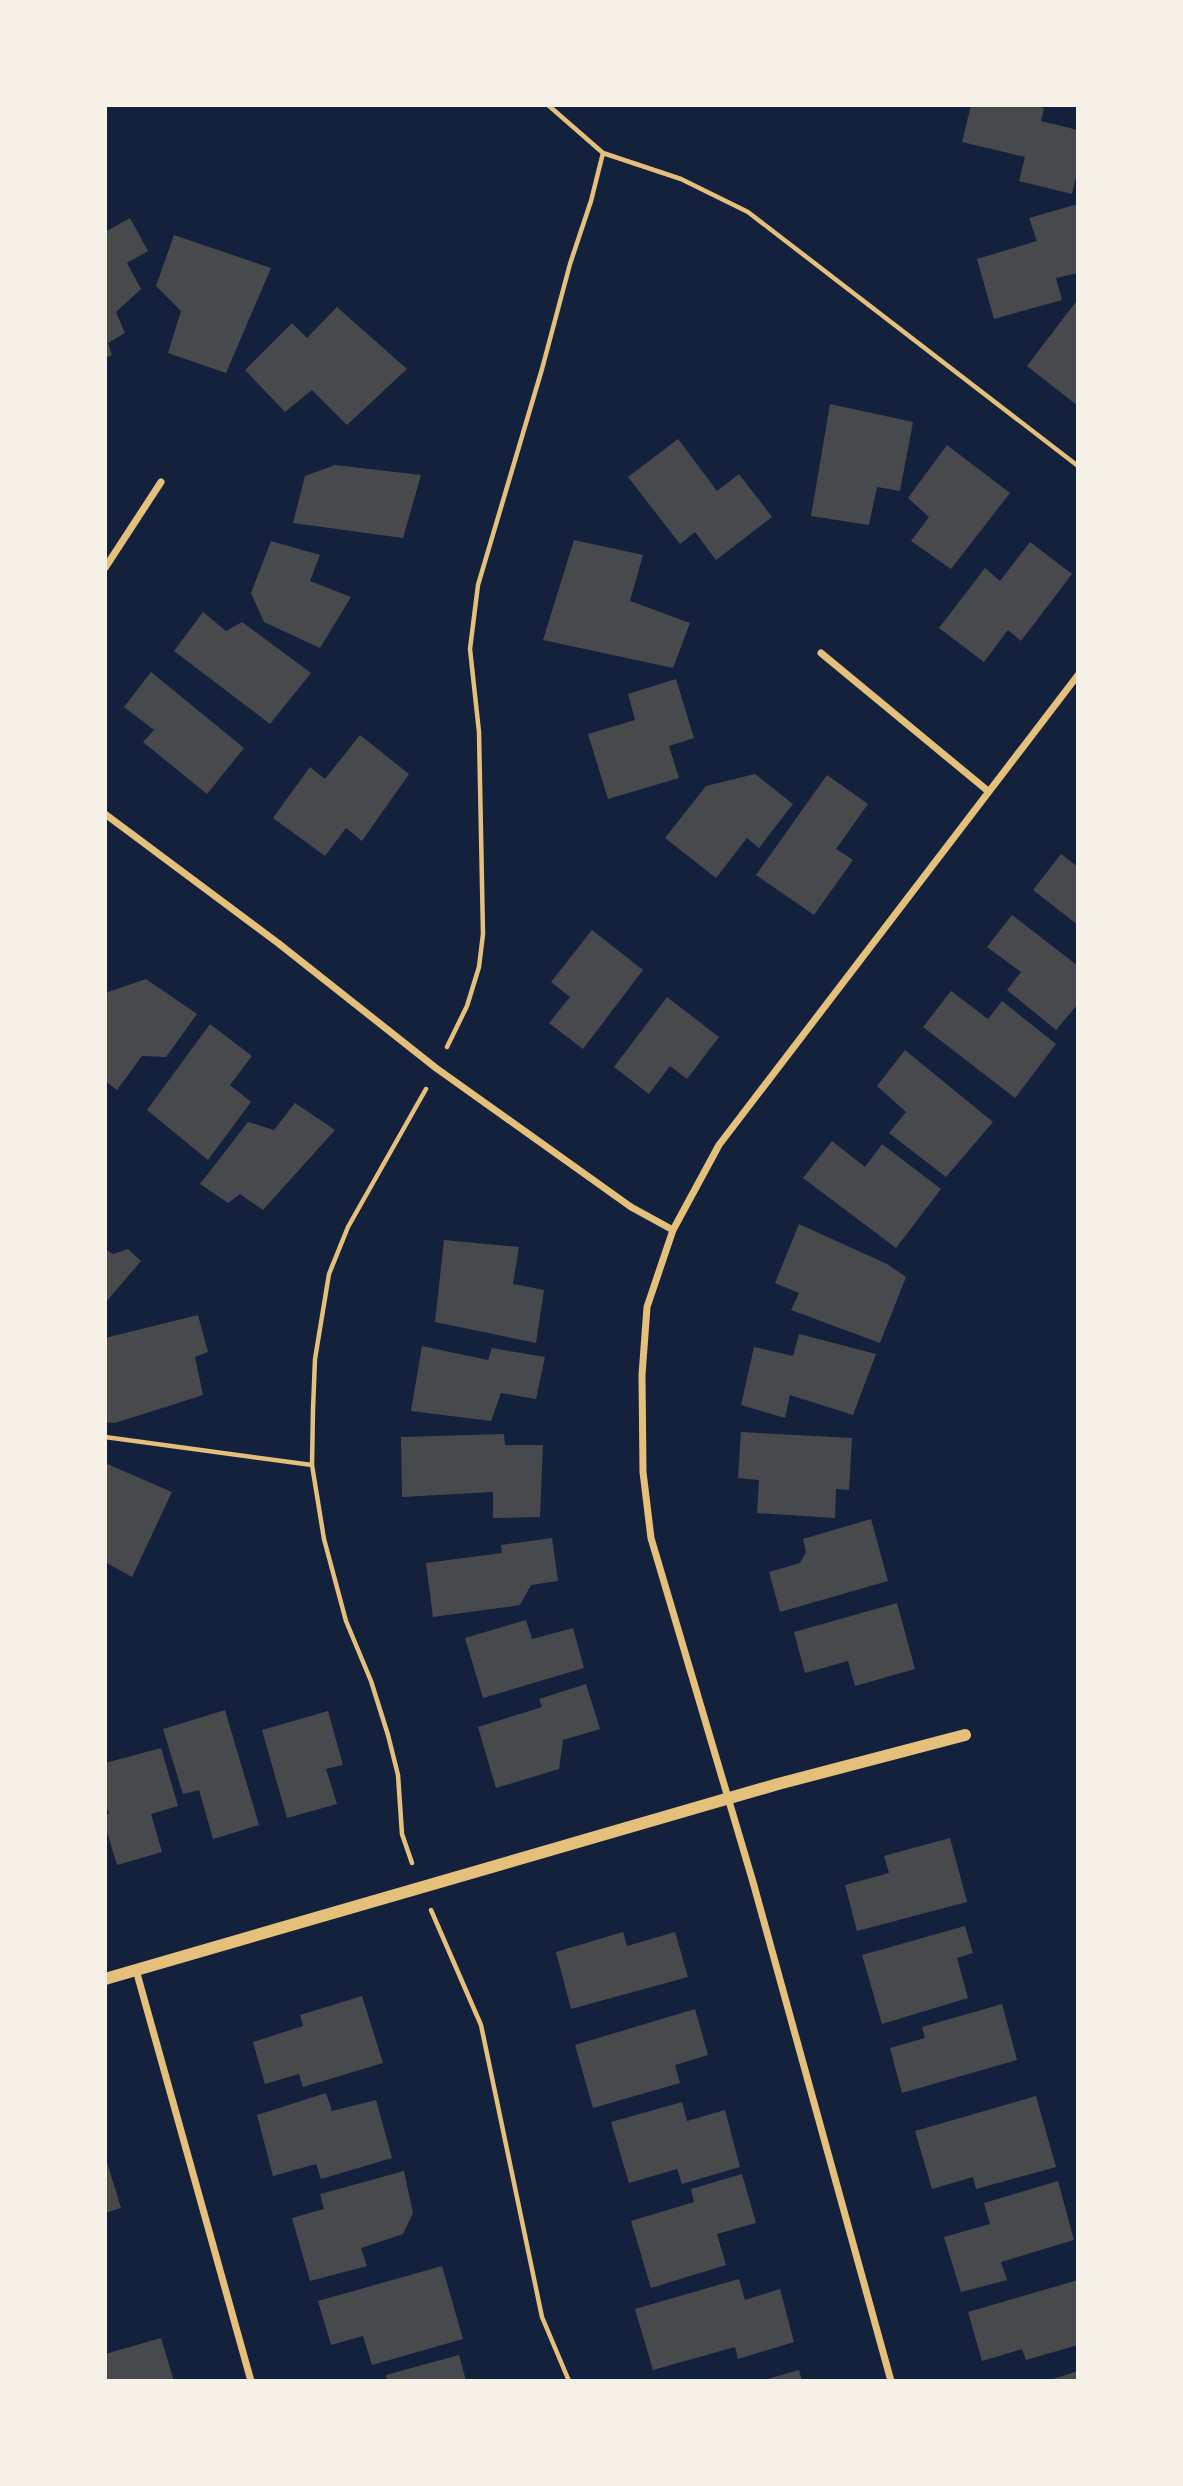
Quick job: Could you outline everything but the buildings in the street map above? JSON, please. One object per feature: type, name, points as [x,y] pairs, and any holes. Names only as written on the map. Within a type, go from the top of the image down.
[{"type":"street","points":[[105,568],[161,482]]},
{"type":"street","points":[[821,653],[988,791]]},
{"type":"street","points":[[891,2381],[729,1798],[651,1538],[643,1472],[642,1375],[647,1307],[673,1230],[719,1145],[1078,675]]},
{"type":"street","points":[[105,814],[278,943],[436,1068],[631,1207],[673,1230]]},
{"type":"street","points":[[105,1979],[729,1798],[965,1735]]},
{"type":"street","points":[[136,1970],[251,2381]]},
{"type":"path","points":[[548,105],[603,153],[681,179],[748,212],[1078,466]]},
{"type":"path","points":[[453,1033],[467,1006],[479,967],[483,934],[479,733],[470,649],[478,585],[603,153]]},
{"type":"path","points":[[408,1853],[402,1833],[398,1775],[371,1681],[346,1621],[324,1539],[312,1465],[316,1359],[329,1274],[348,1227],[405,1125],[418,1107]]},
{"type":"path","points":[[105,1437],[312,1465]]},
{"type":"path","points":[[439,1930],[481,2025],[542,2317],[569,2381]]}]
